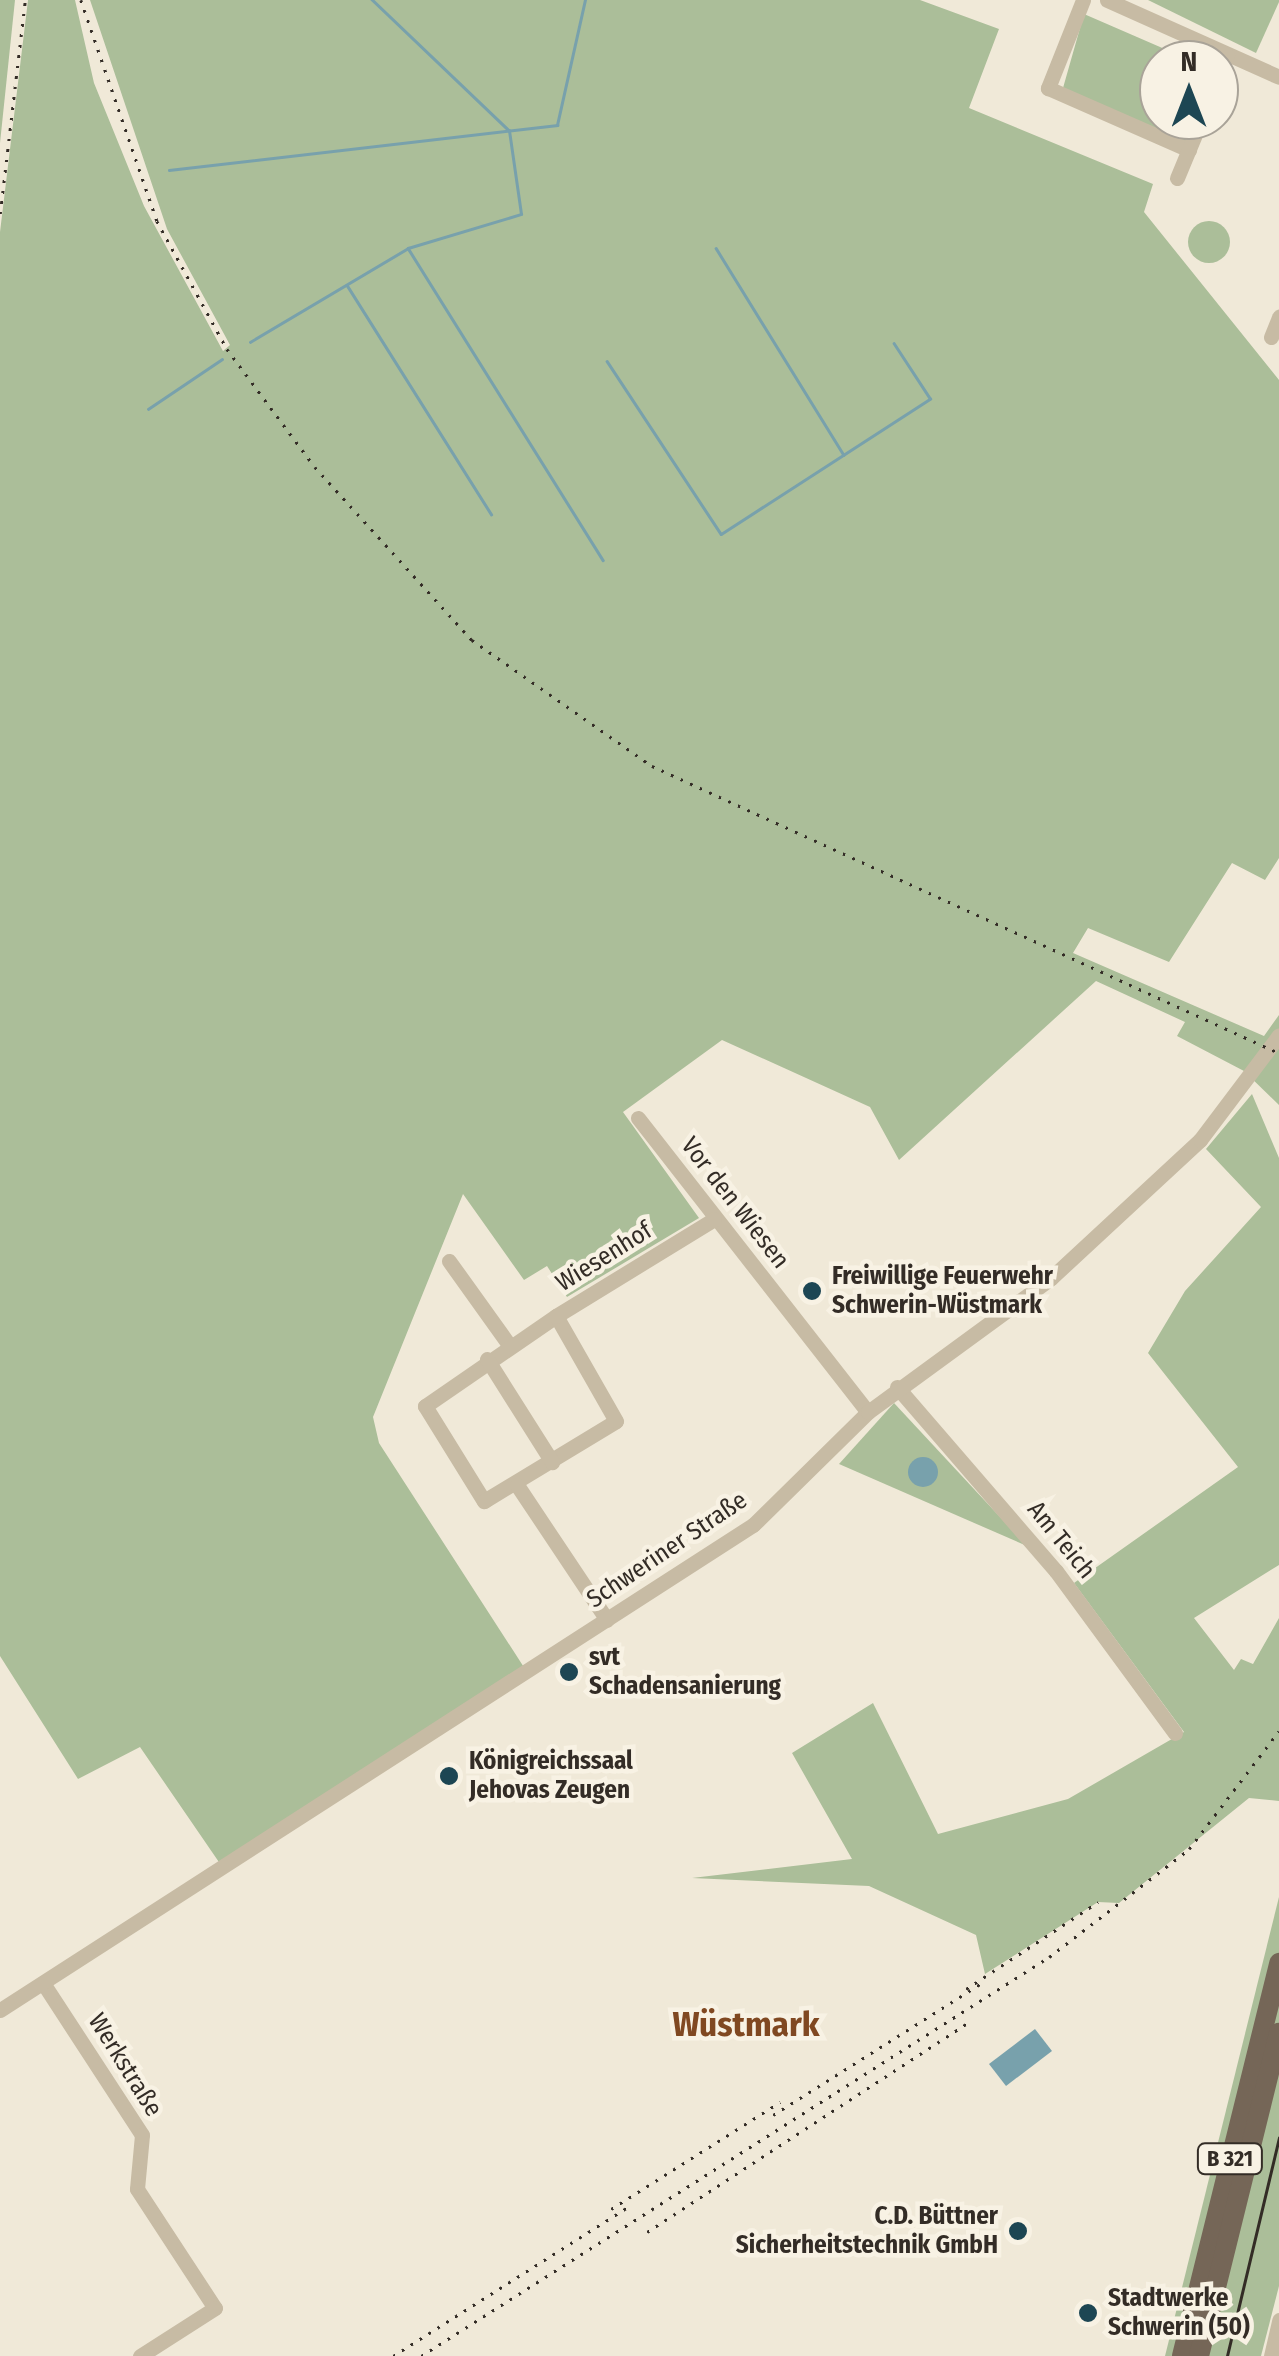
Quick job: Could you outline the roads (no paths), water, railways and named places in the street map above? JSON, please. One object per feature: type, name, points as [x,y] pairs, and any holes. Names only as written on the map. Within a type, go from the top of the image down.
[{"type":"main road","name":"B 321","points":[[1182,2356],[1279,1963]]},
{"type":"main road","name":"B 321","points":[[1199,2356],[1279,2033]]},
{"type":"street","points":[[1083,0],[1048,88],[1188,150]]},
{"type":"street","points":[[1107,0],[1192,40]]},
{"type":"street","points":[[1239,61],[1279,77]]},
{"type":"street","points":[[1178,178],[1192,140]]},
{"type":"street","points":[[1272,336],[1279,317]]},
{"type":"street","name":"Schweriner Straße","points":[[0,2010],[608,1620],[802,1486],[868,1412],[1050,1278],[1200,1140],[1279,1036]]},
{"type":"street","name":"Vor den Wiesen","points":[[638,1118],[868,1412]]},
{"type":"street","name":"Wiesenhof","points":[[517,1484],[616,1421],[556,1316],[714,1219]]},
{"type":"street","points":[[450,1262],[507,1342]]},
{"type":"street","points":[[556,1316],[507,1342],[424,1414],[478,1497],[517,1484],[608,1620]]},
{"type":"street","points":[[488,1360],[552,1462]]},
{"type":"street","name":"Am Teich","points":[[897,1388],[1056,1570],[1175,1733]]},
{"type":"street","name":"Werkstraße","points":[[43,1983],[142,2135],[137,2188],[215,2308],[140,2356]]},
{"type":"street","points":[[1271,2356],[1279,2320]]},
{"type":"water","points":[[923,1457],[937,1466],[938,1472],[929,1486],[923,1487],[909,1478],[908,1472],[917,1458]]},
{"type":"water","points":[[1035,2029],[1052,2051],[1006,2086],[989,2064]]},
{"type":"waterway","points":[[250,342],[408,248],[521,214],[509,131],[372,0]]},
{"type":"waterway","points":[[169,170],[557,125],[585,0]]},
{"type":"waterway","points":[[408,248],[603,560]]},
{"type":"waterway","points":[[716,248],[844,455]]},
{"type":"waterway","points":[[347,285],[491,514]]},
{"type":"waterway","points":[[607,361],[721,534],[930,399],[894,344]]},
{"type":"waterway","points":[[148,409],[222,359]]},
{"type":"tram line","points":[[1227,2356],[1279,2138]]},
{"type":"railway","points":[[0,214],[25,0]]},
{"type":"railway","points":[[81,0],[157,221],[227,349],[315,467],[472,640],[652,766],[1279,1053]]},
{"type":"railway","points":[[421,2356],[1049,1957],[1189,1849],[1279,1731]]},
{"type":"railway","points":[[966,1989],[1098,1902]]},
{"type":"railway","points":[[773,2115],[980,1984]]},
{"type":"railway","points":[[647,2232],[967,2023]]},
{"type":"railway","points":[[611,2209],[780,2102]]},
{"type":"railway","points":[[393,2356],[629,2206]]},
{"type":"place","name":"Freiwillige Feuerwehr Schwerin-Wüstmark","points":[[812,1291]]},
{"type":"place","name":"svt Schadensanierung","points":[[569,1672]]},
{"type":"place","name":"Königreichssaal Jehovas Zeugen","points":[[449,1776]]},
{"type":"place","name":"C.D. Büttner Sicherheitstechnik GmbH","points":[[1018,2231]]},
{"type":"place","name":"Stadtwerke Schwerin (50)","points":[[1088,2313]]},
{"type":"district","name":"Wüstmark","points":[[746,2024]]}]
